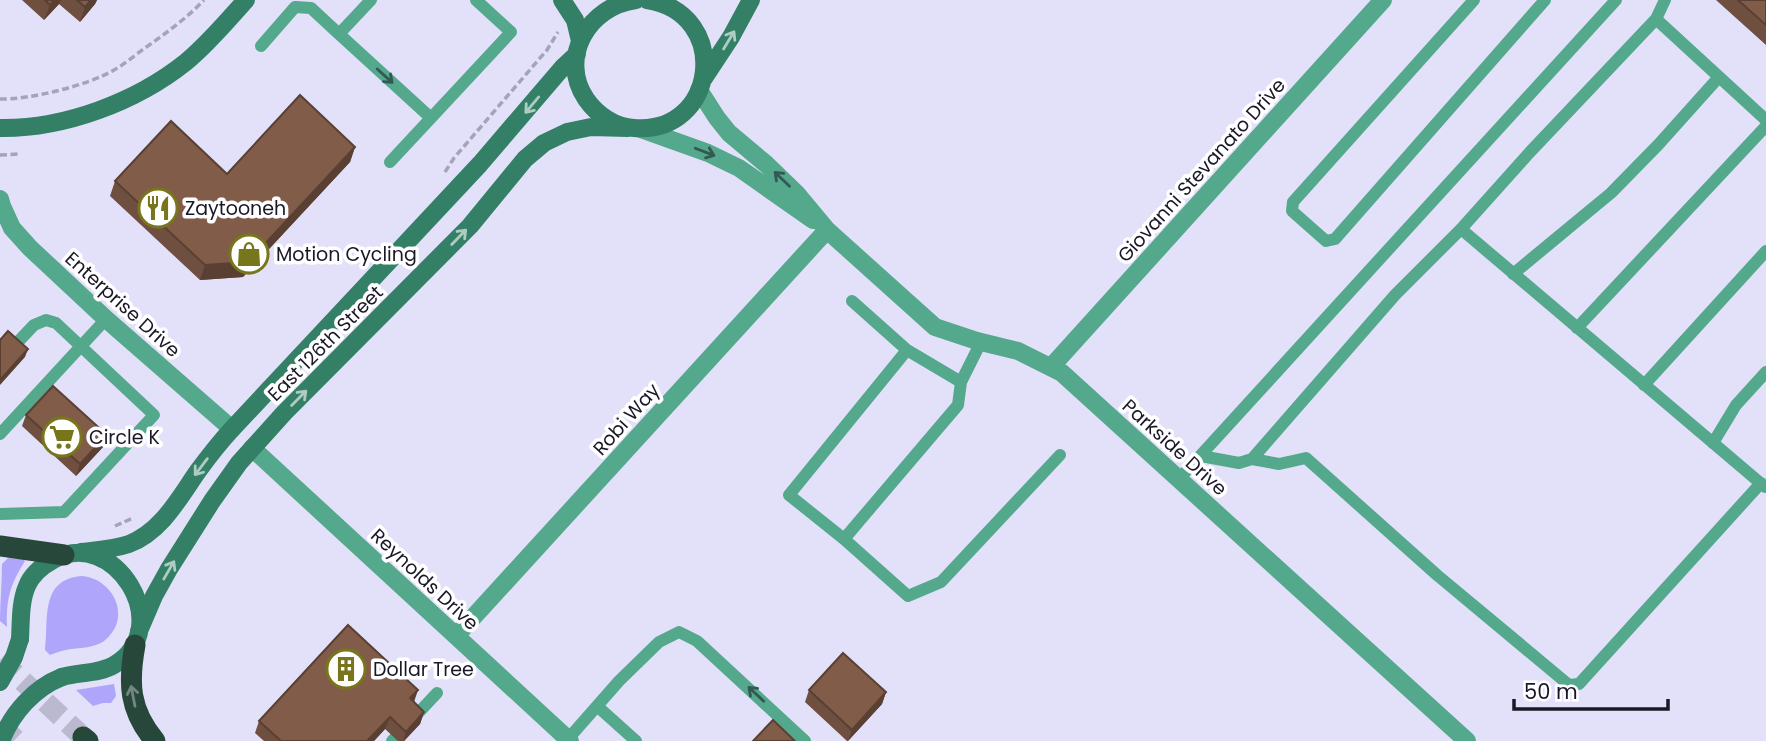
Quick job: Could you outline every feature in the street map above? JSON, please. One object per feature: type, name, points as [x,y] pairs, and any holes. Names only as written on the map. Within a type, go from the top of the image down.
[{"type":"highway","points":[[0,546],[72,554]]},
{"type":"highway","points":[[137,638],[130,671],[132,695],[138,716],[155,741]]},
{"type":"main road","points":[[0,128],[20,129],[88,115],[144,90],[186,62],[246,0]]},
{"type":"main road","points":[[562,0],[576,20],[579,48],[576,68],[584,95],[602,116],[614,123],[634,128]]},
{"type":"main road","points":[[647,0],[671,7],[692,25],[704,50],[702,84]]},
{"type":"main road","points":[[702,84],[751,0]]},
{"type":"main road","name":"East 126th Street","points":[[72,554],[122,545],[149,532],[173,508],[203,464],[268,388],[480,164],[579,48],[584,32],[597,16],[626,1]]},
{"type":"main road","name":"East 126th Street","points":[[137,638],[154,596],[176,556],[212,501],[252,448],[470,226],[534,150],[555,137],[575,130],[614,126],[659,126],[676,118],[690,106],[702,84]]},
{"type":"main road","points":[[0,682],[14,657],[20,639],[22,609],[28,583],[38,570],[50,561],[72,554],[98,557],[129,582],[140,610],[137,638],[121,660],[109,668],[62,677],[44,686],[11,720],[1,741]]},
{"type":"street","name":"Giovanni Stevanato Drive","points":[[1051,367],[1383,0]]},
{"type":"street","name":"Parkside Drive","points":[[702,84],[717,118],[729,133],[797,194],[827,230]]},
{"type":"street","name":"Parkside Drive","points":[[634,128],[708,153],[758,180],[827,230],[935,327],[1018,351],[1062,373],[1467,741]]},
{"type":"street","name":"Enterprise Drive","points":[[0,199],[12,228],[30,247],[106,319],[232,429]]},
{"type":"street","name":"Robi Way","points":[[456,636],[827,230]]},
{"type":"street","name":"Reynolds Drive","points":[[252,448],[569,740]]},
{"type":"lane","points":[[339,34],[371,0]]},
{"type":"lane","points":[[390,162],[511,32],[476,0]]},
{"type":"lane","points":[[1474,0],[1293,202],[1292,212],[1326,241],[1335,239],[1537,3]]},
{"type":"lane","points":[[1179,479],[1616,0]]},
{"type":"lane","points":[[1252,459],[1395,295],[1461,229],[1656,19],[1665,0]]},
{"type":"lane","points":[[261,47],[295,7],[311,8],[431,118]]},
{"type":"lane","points":[[1656,19],[1766,120]]},
{"type":"lane","points":[[1513,274],[1611,193],[1719,77]]},
{"type":"lane","points":[[1577,328],[1766,126]]},
{"type":"lane","points":[[1201,456],[1239,463],[1252,459],[1279,464],[1306,458],[1437,575],[1569,685],[1579,684],[1763,485],[1461,229]]},
{"type":"lane","points":[[1644,385],[1766,251]]},
{"type":"lane","points":[[852,301],[907,350],[961,382]]},
{"type":"lane","points":[[0,434],[106,319]]},
{"type":"lane","points":[[0,514],[64,512],[154,415],[57,323],[46,320],[34,325],[14,346]]},
{"type":"lane","points":[[844,539],[958,405],[961,382],[981,342]]},
{"type":"lane","points":[[907,350],[789,495],[908,596],[941,582],[1060,455]]},
{"type":"lane","points":[[1713,443],[1736,405],[1766,372]]},
{"type":"lane","points":[[569,740],[619,681],[659,642],[679,632],[697,641],[805,741]]},
{"type":"lane","points":[[393,741],[437,693]]},
{"type":"lane","points":[[597,706],[636,741]]},
{"type":"path","points":[[0,99],[47,93],[113,71],[190,15],[204,0]]},
{"type":"path","points":[[441,178],[454,158],[547,50],[556,38],[558,26]]},
{"type":"path","points":[[0,155],[19,154]]},
{"type":"path","points":[[108,528],[122,524],[141,513]]},
{"type":"shaded area","points":[[8,558],[25,561],[10,593],[7,627],[0,621],[0,614],[2,564]]},
{"type":"shaded area","points":[[81,576],[93,578],[110,592],[116,601],[117,622],[113,632],[100,644],[50,655],[45,650],[47,615],[52,594],[58,585]]},
{"type":"shaded area","points":[[114,684],[116,696],[111,703],[93,706],[76,690]]},
{"type":"building","points":[[77,0],[91,0],[85,7]]},
{"type":"building","points":[[1738,0],[1766,0],[1766,25]]},
{"type":"building","points":[[300,95],[355,147],[248,262],[205,265],[115,181],[171,121],[227,174]]},
{"type":"building","points":[[8,331],[28,349],[0,380],[0,340]]},
{"type":"building","name":"Circle K","points":[[53,386],[107,435],[80,464],[26,415]]},
{"type":"building","name":"Dollar Tree","points":[[348,625],[418,690],[410,698],[424,712],[406,732],[390,717],[367,741],[281,741],[259,721]]},
{"type":"building","points":[[843,653],[886,692],[852,730],[809,690]]},
{"type":"building","points":[[773,720],[795,741],[753,741]]},
{"type":"tunnel","points":[[0,660],[83,737]]},
{"type":"tunnel","points":[[0,725],[17,741]]},
{"type":"place","name":"Zaytooneh","points":[[158,208]]},
{"type":"place","name":"Motion Cycling","points":[[249,254]]},
{"type":"place","name":"Circle K","points":[[62,437]]},
{"type":"place","name":"Dollar Tree","points":[[346,669]]}]
